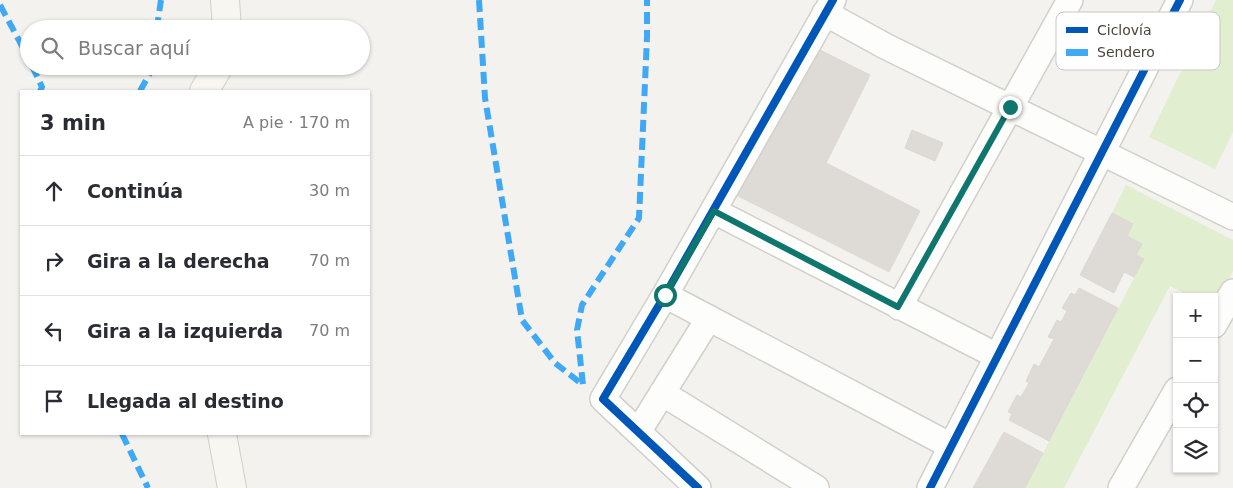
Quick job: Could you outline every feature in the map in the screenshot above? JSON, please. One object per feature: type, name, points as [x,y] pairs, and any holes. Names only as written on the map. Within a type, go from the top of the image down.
[{"type":"street","points":[[225,0],[226,20]]},
{"type":"street","points":[[1063,12],[1070,0]]},
{"type":"street","points":[[1174,12],[1180,0]]},
{"type":"street","points":[[698,488],[603,399],[714,211],[829,7],[885,46],[1233,216]]},
{"type":"street","points":[[898,307],[1056,25]]},
{"type":"street","points":[[930,488],[1144,70]]},
{"type":"street","points":[[205,90],[214,75]]},
{"type":"street","points":[[714,211],[898,307],[997,356]]},
{"type":"street","points":[[1218,318],[1233,292]]},
{"type":"street","points":[[665,295],[951,446]]},
{"type":"street","points":[[638,432],[709,318]]},
{"type":"street","points":[[662,393],[816,488]]},
{"type":"street","points":[[1121,488],[1173,397]]},
{"type":"street","points":[[222,435],[232,488]]},
{"type":"green space","points":[[1216,0],[1233,0],[1233,132],[1215,169],[1149,137],[1182,70],[1220,70],[1220,12],[1210,12]]},
{"type":"green space","points":[[1126,185],[1233,240],[1233,271],[1218,299],[1218,293],[1184,293],[1170,286],[1064,488],[1025,488],[1144,259],[1136,255],[1141,244],[1127,236],[1133,224],[1112,213]]},
{"type":"building","points":[[814,47],[870,75],[826,163],[920,211],[889,272],[738,196]]},
{"type":"building","points":[[912,130],[943,143],[935,161],[905,148]]},
{"type":"building","points":[[1112,213],[1133,224],[1127,236],[1142,244],[1136,255],[1144,259],[1134,277],[1124,272],[1114,293],[1080,275]]},
{"type":"building","points":[[1079,288],[1118,308],[1049,441],[1009,420],[1012,414],[1008,412],[1017,395],[1021,397],[1029,383],[1026,381],[1034,364],[1039,367],[1054,339],[1048,337],[1057,320],[1061,322],[1067,311],[1062,308],[1071,293],[1075,295]]},
{"type":"building","points":[[1004,432],[1043,453],[1025,488],[973,488]]},
{"type":"marked path","points":[[158,20],[161,0]]},
{"type":"marked path","points":[[479,0],[485,98],[522,320],[555,363],[583,385],[577,330],[582,305],[639,218],[647,0]]},
{"type":"marked path","points":[[0,5],[20,42]]},
{"type":"marked path","points":[[36,75],[42,87],[40,90]]},
{"type":"marked path","points":[[141,90],[149,75]]},
{"type":"marked path","points":[[122,435],[148,488]]},
{"type":"cycle path","points":[[698,488],[603,399],[665,295],[833,0]]},
{"type":"cycle path","points":[[1174,12],[1180,0]]},
{"type":"cycle path","points":[[930,488],[1144,70]]},
{"type":"route","points":[[665,295],[714,211],[898,307],[1010,107]]}]
